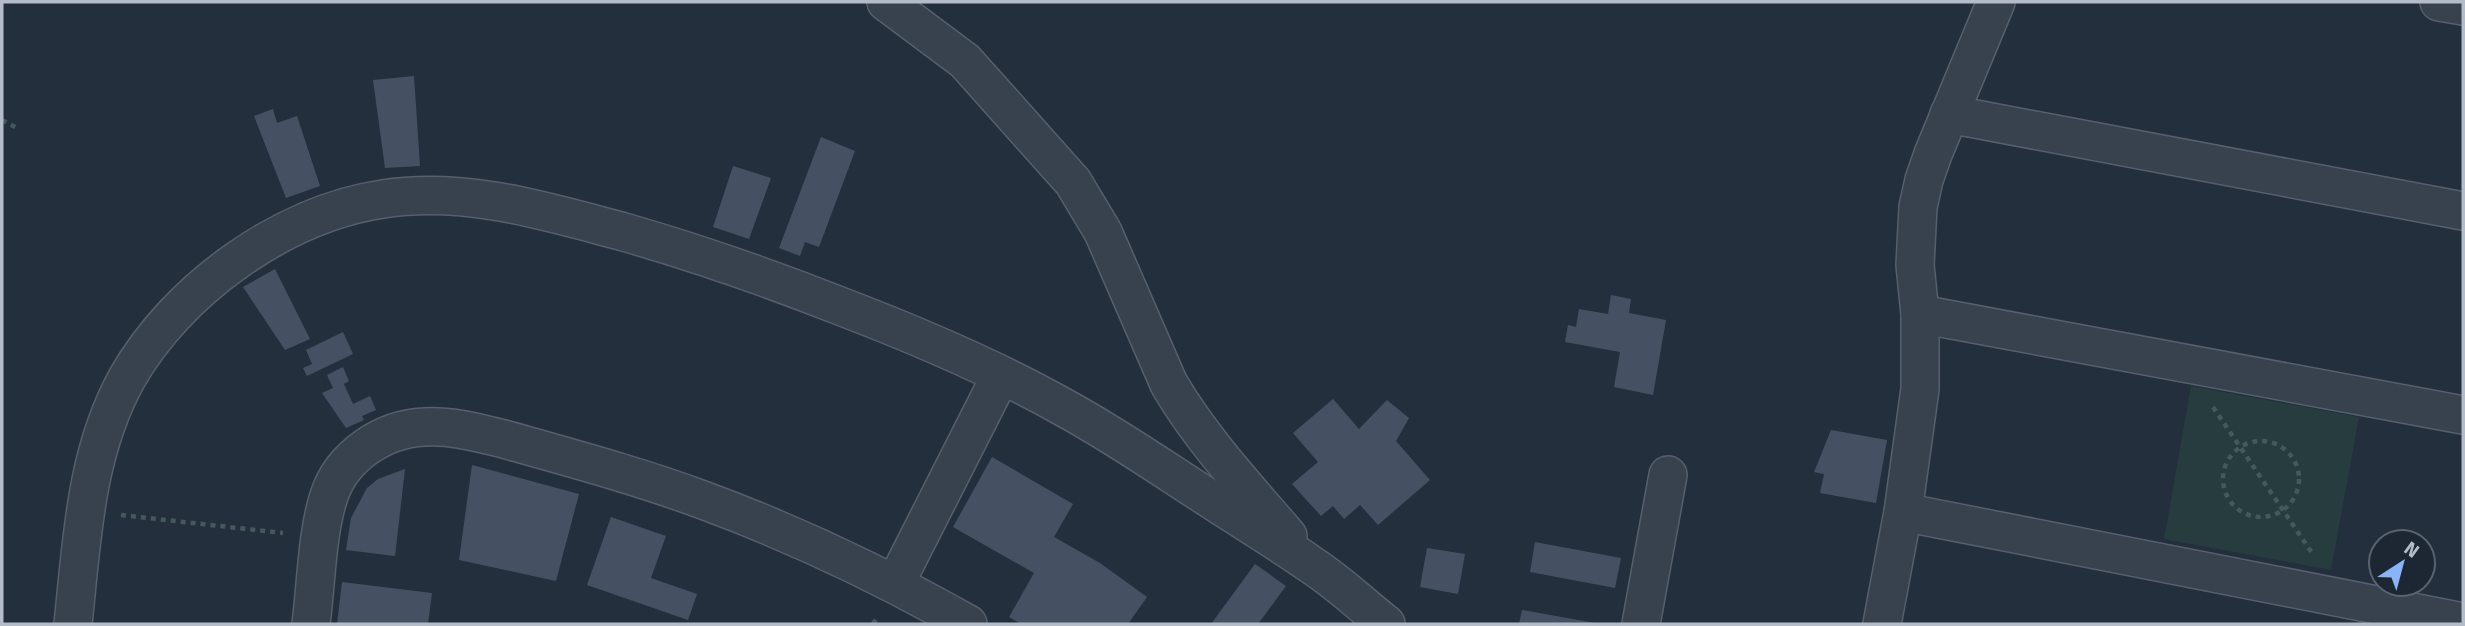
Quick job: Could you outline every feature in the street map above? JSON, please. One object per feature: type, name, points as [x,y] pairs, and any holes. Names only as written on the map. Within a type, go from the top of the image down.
[{"type":"street","points":[[887,2],[965,61],[1073,183],[1103,232],[1169,384],[1183,407],[1212,447],[1317,568]]},
{"type":"street","points":[[1882,624],[1903,512],[1920,389],[1920,314],[1915,265],[1918,207],[1923,180],[1996,2]]},
{"type":"street","points":[[2439,2],[2463,6]]},
{"type":"street","points":[[1949,114],[2463,211]]},
{"type":"street","points":[[73,624],[92,468],[113,408],[128,377],[169,322],[217,275],[270,240],[332,211],[385,198],[446,196],[509,203],[708,258],[826,300],[1001,375],[1095,425],[1317,568],[1386,624]]},
{"type":"street","points":[[1920,314],[2463,415]]},
{"type":"street","points":[[895,584],[1001,375]]},
{"type":"street","points":[[311,624],[321,538],[330,493],[337,478],[359,452],[377,440],[397,431],[424,427],[448,428],[504,439],[700,499],[787,534],[895,584],[968,624]]},
{"type":"street","points":[[1641,624],[1668,475]]},
{"type":"street","points":[[1903,512],[2463,622]]},
{"type":"path","points":[[2,120],[17,128]]},
{"type":"path","points":[[2182,363],[2344,599]]},
{"type":"path","points":[[2269,440],[2283,446],[2294,457],[2300,471],[2300,486],[2294,500],[2283,511],[2269,517],[2254,517],[2240,511],[2229,500],[2223,486],[2223,471],[2229,457],[2240,446],[2253,441],[2269,440]]},
{"type":"path","points":[[86,512],[321,538]]},
{"type":"green space","points":[[2191,386],[2359,417],[2331,570],[2164,539]]},
{"type":"building","points":[[414,76],[420,166],[385,168],[373,80]]},
{"type":"building","points":[[273,109],[277,123],[297,116],[320,186],[286,198],[254,116]]},
{"type":"building","points":[[821,137],[855,151],[819,247],[805,242],[800,256],[779,248]]},
{"type":"building","points":[[733,166],[771,178],[749,239],[713,227]]},
{"type":"building","points":[[275,269],[310,339],[285,350],[243,287]]},
{"type":"building","points":[[1611,295],[1631,299],[1629,313],[1666,320],[1653,395],[1614,387],[1620,352],[1565,342],[1568,325],[1576,327],[1579,309],[1608,314]]},
{"type":"building","points":[[343,332],[353,354],[307,376],[303,368],[312,364],[306,350]]},
{"type":"building","points":[[343,367],[349,381],[344,384],[353,404],[370,396],[376,410],[362,416],[364,420],[346,428],[322,393],[333,388],[327,375]]},
{"type":"building","points":[[1333,399],[1359,429],[1387,400],[1409,418],[1396,441],[1430,480],[1378,525],[1360,505],[1344,519],[1333,506],[1321,516],[1292,484],[1318,462],[1293,433]]},
{"type":"building","points":[[1831,430],[1887,440],[1876,503],[1820,493],[1824,474],[1814,472]]},
{"type":"building","points":[[992,457],[1073,504],[1054,537],[1100,563],[1147,597],[1128,624],[1021,624],[1009,617],[1034,573],[953,527]]},
{"type":"building","points":[[472,465],[579,494],[556,581],[459,560]]},
{"type":"building","points":[[405,469],[395,556],[346,550],[351,518],[367,488],[378,479]]},
{"type":"building","points":[[611,517],[666,536],[651,578],[697,594],[688,620],[587,585]]},
{"type":"building","points":[[1535,542],[1621,558],[1615,588],[1530,572]]},
{"type":"building","points":[[1427,548],[1465,554],[1458,594],[1420,587]]},
{"type":"building","points":[[1255,564],[1286,586],[1258,624],[1211,624]]},
{"type":"building","points":[[342,582],[432,593],[428,624],[337,624]]},
{"type":"building","points":[[1522,610],[1595,623],[1595,624],[1519,624]]}]
